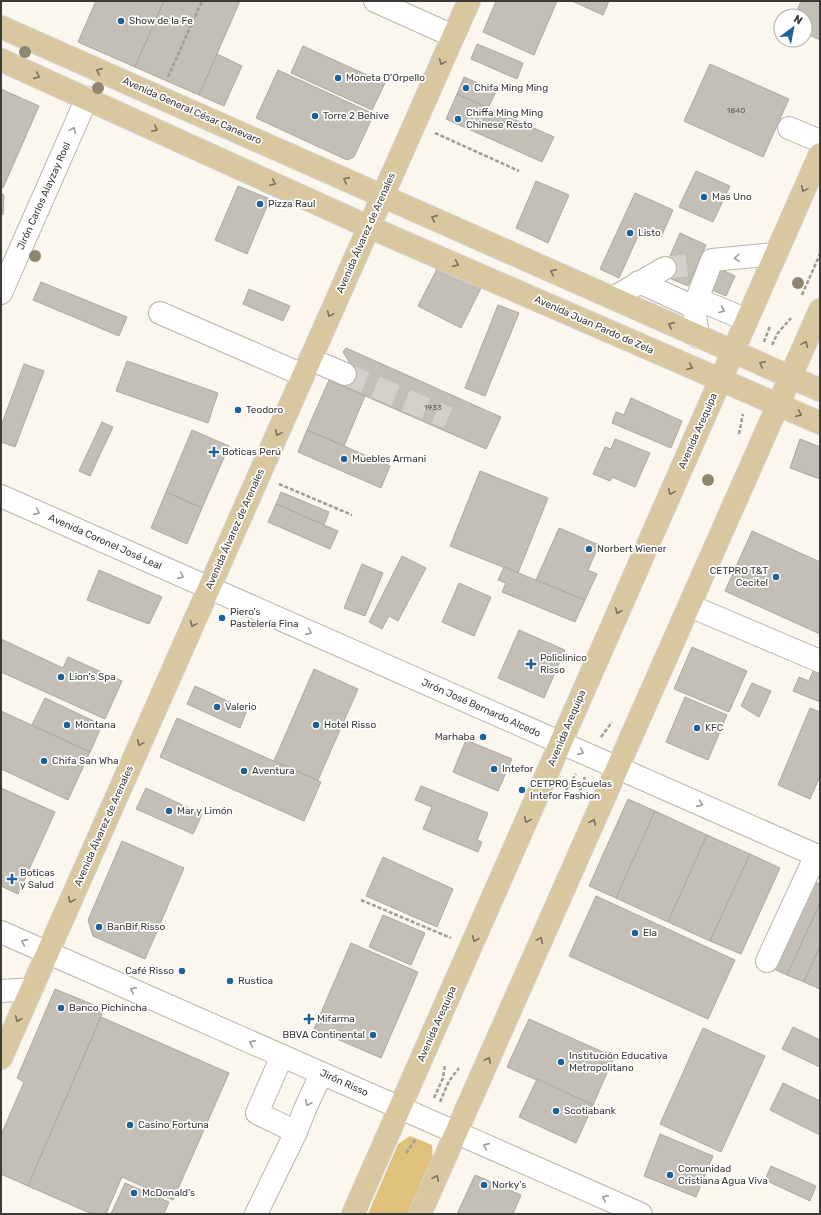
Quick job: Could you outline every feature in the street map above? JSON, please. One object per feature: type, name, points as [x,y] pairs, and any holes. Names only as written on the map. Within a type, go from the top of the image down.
[{"type":"main road","name":"Avenida Álvarez de Arenales","points":[[1,1058],[469,1]]},
{"type":"main road","name":"Avenida General César Canevaro","points":[[1,27],[382,195]]},
{"type":"main road","points":[[1,60],[369,227]]},
{"type":"main road","name":"Avenida Arequipa","points":[[352,1214],[472,946],[820,154]]},
{"type":"main road","points":[[382,195],[698,337],[820,390]]},
{"type":"main road","name":"Avenida Juan Pardo de Zela","points":[[369,227],[820,423]]},
{"type":"main road","points":[[420,1214],[544,930],[618,768],[820,310]]},
{"type":"street","points":[[376,1],[454,36]]},
{"type":"street","name":"Jirón Carlos Alayzay Roel","points":[[1,293],[87,98]]},
{"type":"street","points":[[789,128],[820,141]]},
{"type":"street","points":[[698,337],[695,303],[705,262],[776,254]]},
{"type":"street","points":[[613,298],[665,268]]},
{"type":"street","points":[[639,282],[695,303],[747,320]]},
{"type":"street","points":[[160,313],[306,367],[345,374]]},
{"type":"street","name":"Avenida Coronel José Leal","points":[[1,496],[209,588]]},
{"type":"street","name":"Jirón José Bernardo Alcedo","points":[[209,588],[818,856]]},
{"type":"street","points":[[690,606],[820,661]]},
{"type":"street","points":[[767,961],[818,856]]},
{"type":"street","name":"Jirón Risso","points":[[1,932],[641,1214]]},
{"type":"street","points":[[1,991],[32,989]]},
{"type":"street","points":[[282,1056],[257,1113],[296,1132]]},
{"type":"street","points":[[256,1214],[296,1132],[322,1074]]},
{"type":"path","points":[[159,97],[202,1]]},
{"type":"path","points":[[414,124],[518,171]]},
{"type":"path","points":[[259,476],[352,516]]},
{"type":"path","points":[[361,900],[472,946]]},
{"type":"shaded area","points":[[410,1136],[432,1145],[433,1159],[408,1214],[368,1214],[398,1144]]},
{"type":"building","name":"Show de la Fe","points":[[96,1],[164,1],[135,67],[78,42]]},
{"type":"building","points":[[164,1],[240,1],[199,95],[135,67]]},
{"type":"building","points":[[496,1],[557,1],[534,55],[483,32]]},
{"type":"building","points":[[572,1],[609,1],[603,15]]},
{"type":"building","points":[[801,1],[820,1],[820,40],[813,37],[813,8],[798,8]]},
{"type":"building","points":[[477,44],[523,63],[517,79],[471,59]]},
{"type":"building","name":"Moneta D'Orpello","points":[[303,46],[385,83],[372,110],[291,73]]},
{"type":"building","points":[[217,54],[242,66],[224,106],[199,95]]},
{"type":"building","points":[[710,64],[789,99],[763,157],[684,121]]},
{"type":"building","name":"Torre 2 Behive","points":[[278,70],[374,114],[354,157],[347,160],[256,118]]},
{"type":"building","points":[[464,77],[496,91],[488,108],[457,94]]},
{"type":"building","points":[[1,89],[39,106],[3,188],[1,187]]},
{"type":"building","points":[[457,94],[554,137],[542,162],[446,119]]},
{"type":"building","name":"Mas Uno","points":[[696,171],[730,186],[713,222],[679,207]]},
{"type":"building","points":[[536,181],[569,195],[548,243],[516,228]]},
{"type":"building","points":[[238,186],[270,199],[247,254],[215,240]]},
{"type":"building","name":"Listo","points":[[635,193],[673,210],[661,237],[647,231],[638,236],[619,278],[600,269]]},
{"type":"building","points":[[1,194],[4,195],[3,215],[1,214]]},
{"type":"building","points":[[680,233],[706,245],[688,286],[662,275]]},
{"type":"building","points":[[438,267],[481,288],[461,328],[418,306]]},
{"type":"building","points":[[720,269],[735,276],[726,296],[710,289]]},
{"type":"building","points":[[41,282],[127,317],[119,336],[33,300]]},
{"type":"building","points":[[249,289],[290,306],[283,321],[243,304]]},
{"type":"building","points":[[498,305],[519,313],[485,396],[465,388]]},
{"type":"building","points":[[346,348],[501,417],[486,449],[329,380],[331,377],[344,378],[350,363],[343,352]]},
{"type":"building","points":[[127,361],[218,393],[208,423],[116,391]]},
{"type":"building","points":[[24,364],[44,371],[15,447],[1,442],[1,426]]},
{"type":"building","points":[[329,380],[365,396],[344,446],[307,430]]},
{"type":"building","points":[[631,398],[682,421],[671,448],[612,423],[616,412],[624,415]]},
{"type":"building","points":[[102,422],[113,427],[90,476],[79,471]]},
{"type":"building","points":[[192,430],[229,446],[202,508],[166,492]]},
{"type":"building","name":"Muebles Armani","points":[[307,430],[390,466],[381,488],[298,452]]},
{"type":"building","points":[[615,439],[650,453],[635,487],[612,477],[610,481],[593,474],[605,447],[611,449]]},
{"type":"building","points":[[800,439],[820,447],[820,479],[790,468]]},
{"type":"building","points":[[480,471],[548,498],[518,573],[450,546]]},
{"type":"building","points":[[166,492],[202,508],[187,544],[151,528]]},
{"type":"building","points":[[281,492],[329,512],[324,525],[276,504]]},
{"type":"building","points":[[276,504],[338,531],[330,549],[268,522]]},
{"type":"building","points":[[559,528],[599,545],[588,570],[597,574],[585,600],[536,580]]},
{"type":"building","name":"CETPRO T&T Cecitel","points":[[752,531],[820,562],[820,634],[725,591]]},
{"type":"building","points":[[402,556],[426,568],[398,621],[389,616],[382,629],[369,622]]},
{"type":"building","points":[[362,564],[383,573],[365,616],[344,608]]},
{"type":"building","points":[[504,567],[585,600],[575,622],[502,592],[506,583],[498,580]]},
{"type":"building","points":[[99,570],[162,597],[149,624],[87,600]]},
{"type":"building","points":[[459,583],[491,597],[474,636],[442,622]]},
{"type":"building","name":"Policlinico Risso","points":[[519,630],[565,650],[544,698],[498,678]]},
{"type":"building","name":"Lion's Spa","points":[[1,639],[63,668],[68,657],[122,681],[105,719],[1,672]]},
{"type":"building","points":[[692,647],[747,671],[729,712],[674,689]]},
{"type":"building","points":[[816,664],[820,665],[820,702],[793,691],[799,677],[809,681]]},
{"type":"building","name":"Hotel Risso","points":[[314,669],[358,689],[318,780],[274,761]]},
{"type":"building","points":[[752,683],[771,691],[759,717],[741,706]]},
{"type":"building","name":"Valerio","points":[[195,686],[247,710],[240,728],[187,704]]},
{"type":"building","name":"KFC","points":[[685,697],[727,715],[708,760],[666,742]]},
{"type":"building","name":"Montana","points":[[45,698],[102,725],[90,752],[32,725]]},
{"type":"building","points":[[810,708],[820,712],[820,776],[810,799],[778,785]]},
{"type":"building","name":"Chifa San Wha","points":[[1,711],[90,752],[68,800],[1,769]]},
{"type":"building","name":"Aventura","points":[[177,718],[321,782],[304,821],[160,757]]},
{"type":"building","points":[[466,740],[512,759],[498,791],[453,772]]},
{"type":"building","points":[[421,786],[488,813],[477,840],[482,842],[478,852],[423,829],[432,807],[415,800]]},
{"type":"building","points":[[1,788],[55,812],[18,894],[1,886]]},
{"type":"building","name":"Mar y Limón","points":[[146,788],[202,814],[193,834],[136,809]]},
{"type":"building","points":[[628,799],[655,811],[616,898],[589,886]]},
{"type":"building","points":[[655,811],[707,835],[668,922],[616,898]]},
{"type":"building","points":[[707,835],[750,854],[710,941],[668,922]]},
{"type":"building","points":[[122,841],[184,868],[145,959],[93,936],[88,920]]},
{"type":"building","points":[[750,854],[780,868],[741,954],[710,941]]},
{"type":"building","points":[[383,857],[453,889],[437,927],[366,896]]},
{"type":"building","points":[[812,881],[820,884],[820,903],[787,975],[772,968]]},
{"type":"building","points":[[596,896],[735,960],[708,1019],[569,956]]},
{"type":"building","points":[[820,903],[820,946],[804,982],[787,975]]},
{"type":"building","points":[[383,915],[425,933],[411,965],[369,947]]},
{"type":"building","points":[[351,943],[418,972],[381,1058],[314,1029]]},
{"type":"building","points":[[820,946],[820,989],[804,982]]},
{"type":"building","points":[[55,989],[104,1009],[28,1186],[1,1174],[1,1135],[24,1082],[17,1078]]},
{"type":"building","name":"Casino Fortuna","points":[[101,1017],[229,1073],[173,1200],[122,1177],[106,1214],[92,1214],[28,1186]]},
{"type":"building","name":"Institución Educativa Metropolitano","points":[[529,1019],[614,1057],[593,1105],[507,1067]]},
{"type":"building","points":[[793,1027],[820,1040],[820,1067],[782,1049]]},
{"type":"building","points":[[703,1028],[765,1056],[721,1152],[660,1124]]},
{"type":"building","name":"Scotiabank","points":[[537,1079],[593,1105],[576,1143],[519,1117]]},
{"type":"building","points":[[783,1083],[820,1101],[820,1135],[770,1110]]},
{"type":"building","points":[[660,1134],[713,1156],[696,1197],[644,1176]]},
{"type":"building","points":[[771,1166],[816,1186],[810,1201],[765,1180]]},
{"type":"building","name":"Norky's","points":[[475,1175],[521,1195],[513,1214],[457,1214]]},
{"type":"building","name":"McDonald's","points":[[125,1183],[169,1202],[164,1214],[111,1214]]},
{"type":"tunnel","points":[[665,268],[698,264]]},
{"type":"tunnel","points":[[345,374],[448,418]]},
{"type":"place","name":"Show de la Fe","points":[[121,21]]},
{"type":"place","name":"Moneta D'Orpello","points":[[338,78]]},
{"type":"place","name":"Chifa Ming Ming","points":[[466,88]]},
{"type":"place","name":"Torre 2 Behive","points":[[315,116]]},
{"type":"place","name":"Chiffa Ming Ming Chinese Resto","points":[[458,119]]},
{"type":"place","name":"Mas Uno","points":[[704,197]]},
{"type":"place","name":"Pizza Raul","points":[[260,204]]},
{"type":"place","name":"Listo","points":[[630,233]]},
{"type":"place","name":"Teodoro","points":[[238,410]]},
{"type":"place","name":"Boticas Perú","points":[[214,452]]},
{"type":"place","name":"Muebles Armani","points":[[344,459]]},
{"type":"place","name":"Norbert Wiener","points":[[589,549]]},
{"type":"place","name":"CETPRO T&T Cecitel","points":[[776,577]]},
{"type":"place","name":"Piero's Pastelería Fina","points":[[222,618]]},
{"type":"place","name":"Policlinico Risso","points":[[531,664]]},
{"type":"place","name":"Lion's Spa","points":[[61,677]]},
{"type":"place","name":"Valerio","points":[[217,707]]},
{"type":"place","name":"Montana","points":[[67,725]]},
{"type":"place","name":"Hotel Risso","points":[[316,725]]},
{"type":"place","name":"KFC","points":[[697,728]]},
{"type":"place","name":"Marhaba","points":[[483,737]]},
{"type":"place","name":"Chifa San Wha","points":[[44,761]]},
{"type":"place","name":"Intefor","points":[[494,769]]},
{"type":"place","name":"Aventura","points":[[244,771]]},
{"type":"place","name":"CETPRO Escuelas Intefor Fashion","points":[[522,790]]},
{"type":"place","name":"Mar y Limón","points":[[169,811]]},
{"type":"place","name":"Boticas y Salud","points":[[12,879]]},
{"type":"place","name":"BanBif Risso","points":[[99,927]]},
{"type":"place","name":"Ela","points":[[635,933]]},
{"type":"place","name":"Café Risso","points":[[182,971]]},
{"type":"place","name":"Rustica","points":[[230,981]]},
{"type":"place","name":"Banco Pichincha","points":[[61,1008]]},
{"type":"place","name":"Mifarma","points":[[309,1019]]},
{"type":"place","name":"BBVA Continental","points":[[373,1035]]},
{"type":"place","name":"Institución Educativa Metropolitano","points":[[561,1062]]},
{"type":"place","name":"Scotiabank","points":[[556,1111]]},
{"type":"place","name":"Casino Fortuna","points":[[130,1125]]},
{"type":"place","name":"Comunidad Cristiana Agua Viva","points":[[670,1175]]},
{"type":"place","name":"Norky's","points":[[484,1185]]},
{"type":"place","name":"McDonald's","points":[[134,1193]]}]
